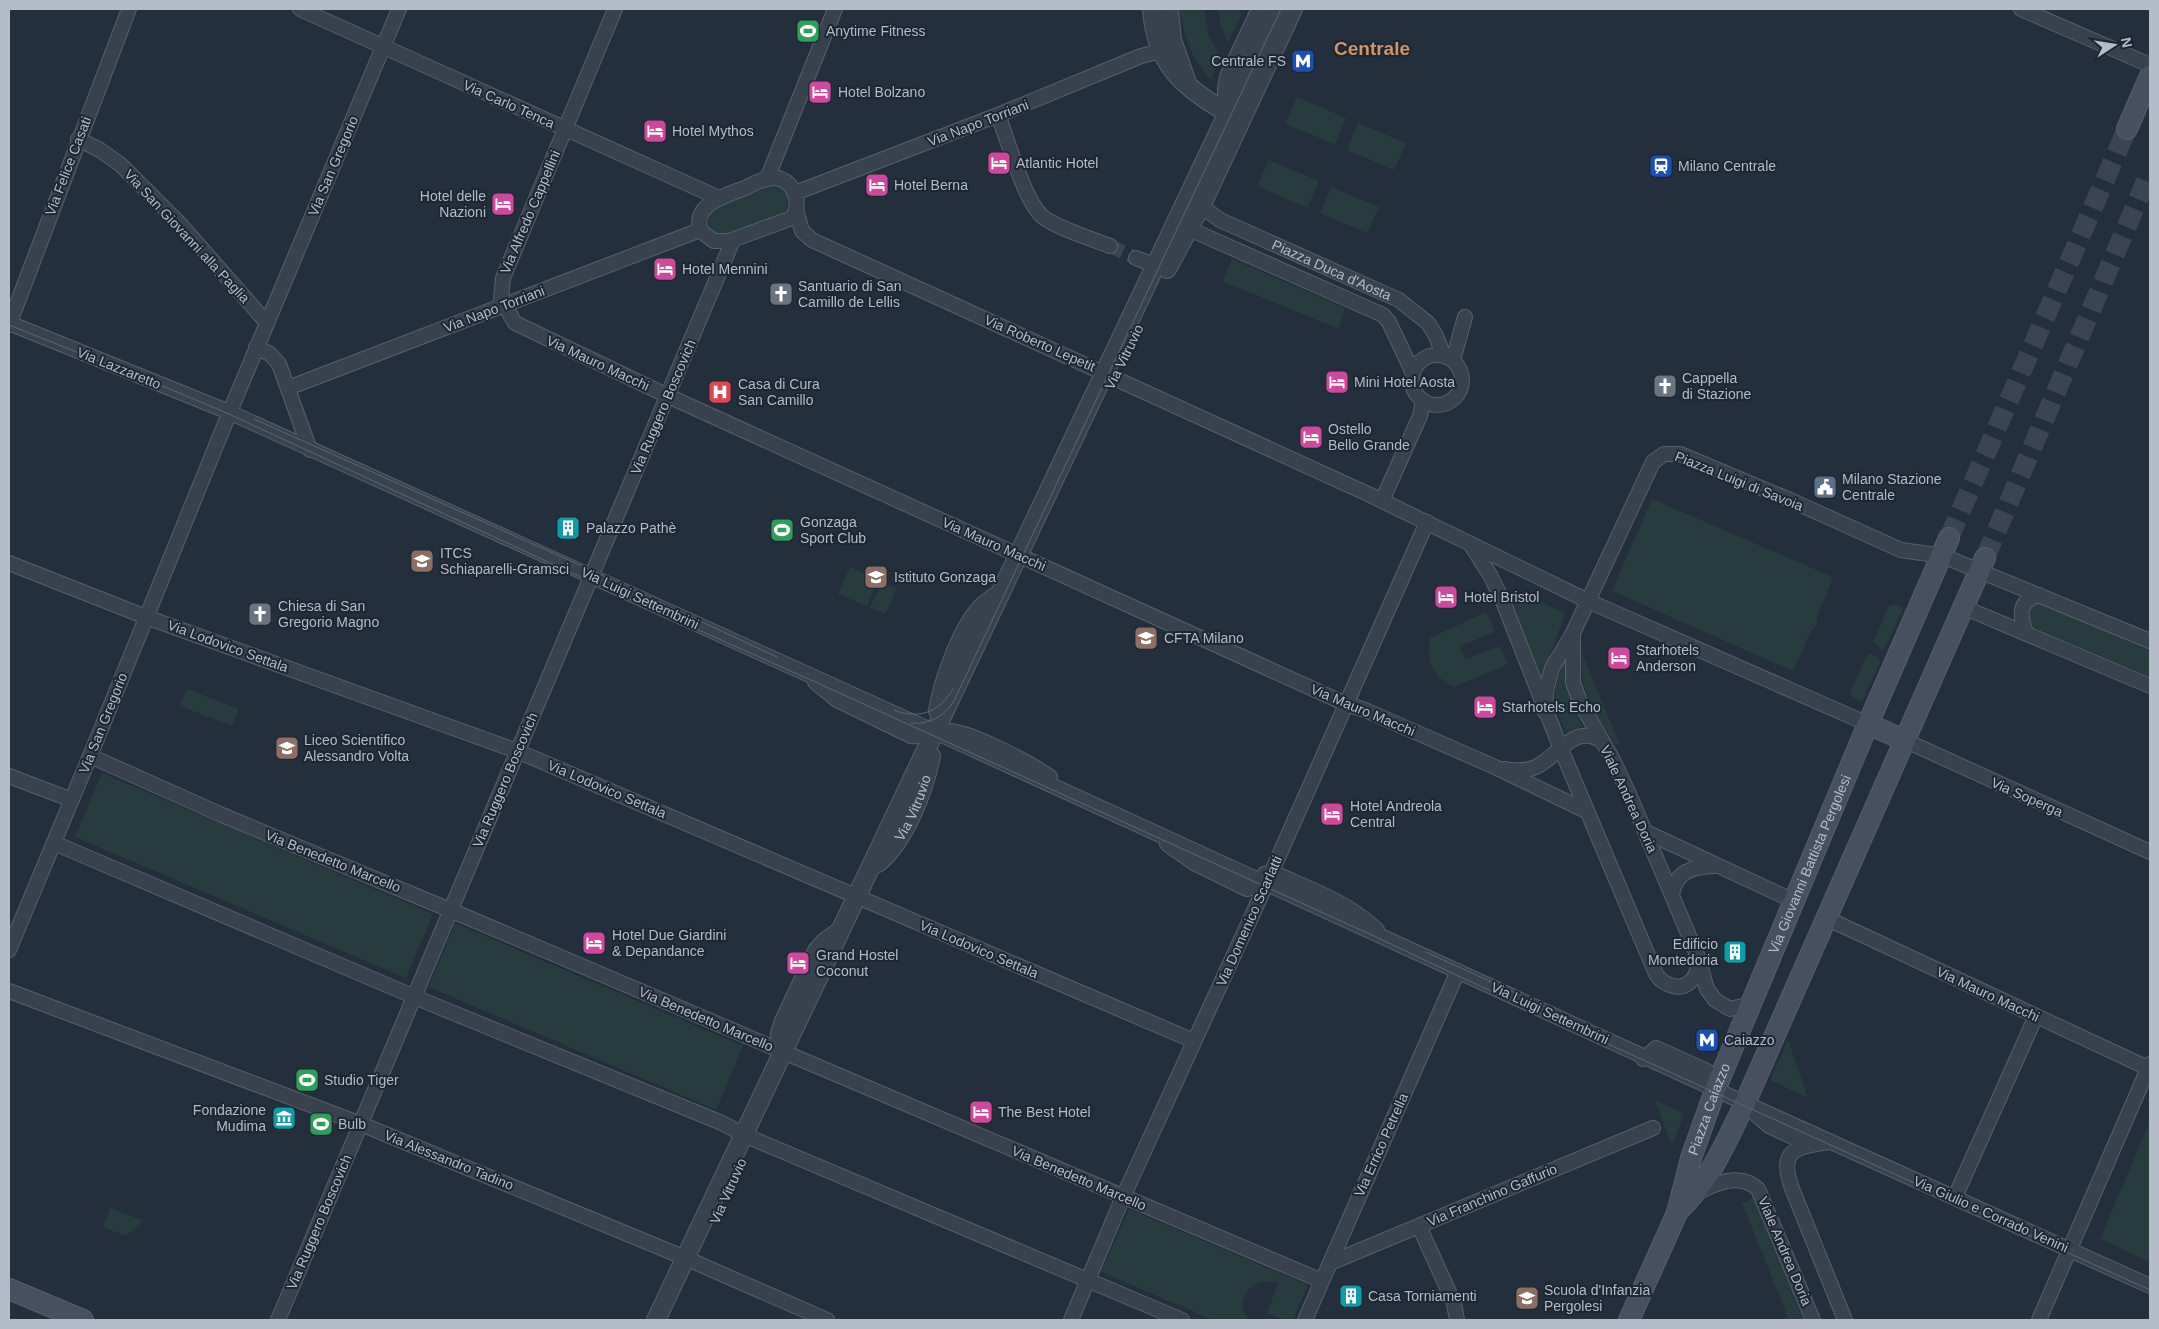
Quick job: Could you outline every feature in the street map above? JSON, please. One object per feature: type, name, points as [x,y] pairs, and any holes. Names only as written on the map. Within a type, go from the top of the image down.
[{"type":"main road","points":[[2127,129],[2150,76]]},
{"type":"main road","points":[[1904,740],[1868,724],[1946,547]]},
{"type":"main road","points":[[1826,918],[1982,564]]},
{"type":"main road","name":"Via Giovanni Battista Pergolesi","points":[[1751,1004],[1868,724]]},
{"type":"main road","name":"Piazza Caiazzo","points":[[1689,1191],[1745,1103],[1826,918]]},
{"type":"main road","name":"Piazza Caiazzo","points":[[1689,1191],[1715,1089],[1751,1004]]},
{"type":"main road","points":[[1630,1320],[1676,1213],[1689,1191]]},
{"type":"main road","points":[[9,1289],[83,1320]]},
{"type":"street","name":"Via Felice Casati","points":[[9,324],[129,9]]},
{"type":"street","name":"Via Carlo Tenca","points":[[300,9],[719,198]]},
{"type":"street","name":"Via San Gregorio","points":[[9,950],[90,756],[229,412],[399,9]]},
{"type":"street","name":"Via Alfredo Cappellini","points":[[503,305],[501,292],[502,278],[615,9]]},
{"type":"street","points":[[767,179],[835,9]]},
{"type":"street","points":[[1152,9],[1154,31],[1161,51],[1172,71],[1204,99],[1228,112],[1248,108]]},
{"type":"street","points":[[1169,9],[1172,40],[1189,87]]},
{"type":"street","points":[[1228,112],[1227,89],[1229,77],[1261,9]]},
{"type":"street","points":[[1136,258],[1162,268],[1185,222],[1228,112],[1277,9]]},
{"type":"street","points":[[1185,222],[1201,206],[1293,9]]},
{"type":"street","points":[[2022,9],[2150,65]]},
{"type":"street","name":"Via Napo Torriani","points":[[795,193],[998,115],[1141,56],[1161,51]]},
{"type":"street","points":[[998,115],[1025,187],[1041,215],[1051,222],[1110,246]]},
{"type":"street","name":"Via San Giovanni alla Paglia","points":[[78,139],[104,152],[127,171],[181,225],[267,323]]},
{"type":"street","points":[[795,193],[788,183],[782,179],[767,179],[710,203],[702,212],[700,230],[706,237],[714,241],[724,242],[788,220],[796,209]]},
{"type":"street","name":"Via Roberto Lepetit","points":[[795,193],[800,227],[810,239],[1382,501]]},
{"type":"street","name":"Piazza Duca d'Aosta","points":[[1201,206],[1220,220],[1399,300],[1428,323],[1449,358]]},
{"type":"street","name":"Piazza Duca d'Aosta","points":[[1185,222],[1383,315],[1389,322],[1412,373]]},
{"type":"street","name":"Via Napo Torriani","points":[[288,388],[700,230]]},
{"type":"street","name":"Via Ruggero Boscovich","points":[[278,1320],[733,240]]},
{"type":"street","name":"Via Vitruvio","points":[[656,1320],[935,732],[940,697],[945,680],[970,624],[983,606],[1002,591],[1074,440],[1100,404],[1110,375],[1162,268]]},
{"type":"street","name":"Via Mauro Macchi","points":[[503,305],[515,323],[520,326],[668,396],[1346,704],[1366,710],[1495,767],[1586,811]]},
{"type":"street","points":[[1449,358],[1465,318]]},
{"type":"street","name":"Via Lazzaretto","points":[[9,324],[229,412],[310,450]]},
{"type":"street","points":[[256,347],[276,359],[310,450]]},
{"type":"street","points":[[1434,354],[1449,358],[1462,375],[1462,386],[1457,395],[1444,404],[1431,405],[1423,401],[1413,389],[1412,373],[1417,364],[1434,354]]},
{"type":"street","points":[[1423,401],[1420,416],[1382,501],[1588,601],[1868,724]]},
{"type":"street","name":"Via Luigi Settembrini","points":[[310,450],[1252,877],[1269,878],[1351,908],[1384,938],[1745,1103]]},
{"type":"street","name":"Piazza Luigi di Savoia","points":[[1588,601],[1651,467],[1658,457],[1669,453],[1680,454],[1723,472],[1900,550],[1929,556],[1946,547],[2039,595],[2150,641]]},
{"type":"street","name":"Via Domenico Scarlatti","points":[[1071,1320],[1123,1196],[1269,878],[1427,522]]},
{"type":"street","name":"Viale Andrea Doria","points":[[1471,544],[1502,599],[1560,749],[1658,977],[1669,986],[1684,985],[1693,978],[1700,963]]},
{"type":"street","name":"Via Lodovico Settala","points":[[9,563],[146,617],[517,751],[1194,1041]]},
{"type":"street","points":[[2026,634],[2021,616],[2022,608],[2028,600],[2039,595]]},
{"type":"street","name":"Viale Andrea Doria","points":[[1546,712],[1545,696],[1550,673],[1559,653],[1573,633],[1588,601]]},
{"type":"street","points":[[1963,607],[2150,686]]},
{"type":"street","name":"Viale Andrea Doria","points":[[1573,633],[1572,660],[1575,688],[1583,708],[1617,768],[1646,832],[1700,963],[1706,989],[1715,1000],[1730,1009],[1751,1004]]},
{"type":"street","name":"Via Mauro Macchi","points":[[1495,767],[1513,770],[1529,769],[1540,764],[1576,737],[1583,735],[1592,736],[1602,741]]},
{"type":"street","name":"Via Soperga","points":[[1904,740],[2150,852]]},
{"type":"street","name":"Via Benedetto Marcello","points":[[90,756],[222,815],[450,910],[1322,1282]]},
{"type":"street","points":[[9,776],[72,800]]},
{"type":"street","points":[[1646,832],[1794,901]]},
{"type":"street","name":"Via Luigi Settembrini","points":[[1155,833],[1194,864],[1247,889],[1269,878]]},
{"type":"street","points":[[54,843],[414,996],[722,1123],[744,1135],[1182,1320]]},
{"type":"street","points":[[1672,894],[1677,880],[1684,872],[1694,868],[1717,866]]},
{"type":"street","name":"Via Mauro Macchi","points":[[1826,918],[2150,1067]]},
{"type":"street","name":"Via Errico Petrella","points":[[1305,1320],[1458,971]]},
{"type":"street","name":"Via Alessandro Tadino","points":[[9,991],[361,1124],[686,1258],[827,1320]]},
{"type":"street","points":[[1955,1197],[2036,1016]]},
{"type":"street","points":[[1643,1058],[1656,1048],[1707,1071],[1715,1089]]},
{"type":"street","points":[[2039,1320],[2150,1067]]},
{"type":"street","points":[[1745,1103],[1768,1126],[1810,1145],[1831,1142]]},
{"type":"street","name":"Via Giulio e Corrado Venini","points":[[1745,1103],[2150,1286]]},
{"type":"street","name":"Via Franchino Gaffurio","points":[[1330,1263],[1653,1128]]},
{"type":"street","name":"Viale Andrea Doria","points":[[1810,1145],[1798,1147],[1790,1155],[1788,1173],[1793,1191],[1846,1320]]},
{"type":"street","name":"Viale Andrea Doria","points":[[1689,1191],[1733,1180],[1748,1182],[1758,1189],[1813,1320]]},
{"type":"street","points":[[1419,1226],[1454,1303],[1457,1320]]},
{"type":"green space","points":[[1181,9],[1204,9],[1209,37],[1221,57],[1211,80],[1198,64],[1189,47],[1183,29]]},
{"type":"green space","points":[[1218,9],[1240,9],[1241,16],[1228,43],[1221,26]]},
{"type":"green space","points":[[1297,97],[1346,118],[1335,144],[1285,124]]},
{"type":"green space","points":[[1358,123],[1406,143],[1394,170],[1347,150]]},
{"type":"green space","points":[[1269,160],[1319,181],[1307,208],[1257,186]]},
{"type":"green space","points":[[772,185],[780,187],[788,196],[787,210],[779,217],[724,235],[715,232],[710,227],[708,217],[714,206],[762,186]]},
{"type":"green space","points":[[1331,187],[1379,207],[1367,233],[1320,213]]},
{"type":"green space","points":[[1232,259],[1345,308],[1339,329],[1222,281]]},
{"type":"green space","points":[[1652,499],[1833,577],[1817,617],[1817,625],[1811,631],[1793,671],[1612,591]]},
{"type":"green space","points":[[850,567],[878,579],[867,606],[838,594]]},
{"type":"green space","points":[[882,582],[897,588],[885,614],[870,607]]},
{"type":"green space","points":[[1523,592],[1565,614],[1542,677],[1510,602]]},
{"type":"green space","points":[[2041,601],[2150,646],[2150,677],[2032,627],[2030,612]]},
{"type":"green space","points":[[1894,604],[1900,606],[1903,610],[1885,648],[1882,650],[1873,642],[1889,606]]},
{"type":"green space","points":[[1486,612],[1495,632],[1460,646],[1465,659],[1500,646],[1508,664],[1454,687],[1440,678],[1432,667],[1429,655],[1430,638]]},
{"type":"green space","points":[[1582,653],[1619,743],[1616,745],[1590,702],[1583,679]]},
{"type":"green space","points":[[1870,653],[1879,658],[1880,662],[1864,698],[1860,701],[1852,697],[1850,693],[1866,657]]},
{"type":"green space","points":[[1565,655],[1567,656],[1568,674],[1575,709],[1582,726],[1566,733],[1554,705],[1555,690]]},
{"type":"green space","points":[[187,689],[239,709],[232,726],[180,706]]},
{"type":"green space","points":[[102,773],[433,914],[406,978],[75,837]]},
{"type":"green space","points":[[455,923],[743,1046],[716,1110],[429,987]]},
{"type":"green space","points":[[1788,1040],[1808,1098],[1770,1080]]},
{"type":"green space","points":[[1655,1100],[1684,1114],[1672,1146]]},
{"type":"green space","points":[[2150,1121],[2150,1262],[2100,1239]]},
{"type":"green space","points":[[1754,1198],[1803,1320],[1789,1320],[1742,1203]]},
{"type":"green space","points":[[110,1208],[144,1221],[126,1236],[103,1227]]},
{"type":"green space","points":[[1129,1209],[1308,1285],[1293,1320],[1285,1320],[1267,1313],[1278,1284],[1271,1282],[1259,1283],[1249,1289],[1243,1300],[1242,1307],[1248,1320],[1213,1320],[1101,1272]]},
{"type":"tunnel","points":[[1949,538],[2127,129]]},
{"type":"tunnel","points":[[1985,558],[2150,172]]},
{"type":"tunnel","points":[[1110,246],[1136,258]]},
{"type":"tram line","points":[[911,723],[924,723],[936,718],[946,711],[954,701],[1281,9]]},
{"type":"tram line","points":[[9,325],[229,414],[589,581],[813,681],[2150,1290]]},
{"type":"tram line","points":[[254,419],[593,571],[777,657]]},
{"type":"tram line","points":[[894,710],[912,714],[928,712],[942,703],[953,689]]},
{"type":"tram line","points":[[1426,952],[1585,1025]]},
{"type":"place","name":"Anytime Fitness","points":[[808,31]]},
{"type":"place","name":"Centrale FS","points":[[1303,61]]},
{"type":"place","name":"Hotel Bolzano","points":[[820,92]]},
{"type":"place","name":"Hotel Mythos","points":[[655,131]]},
{"type":"place","name":"Atlantic Hotel","points":[[999,163]]},
{"type":"place","name":"Milano Centrale","points":[[1661,166]]},
{"type":"place","name":"Hotel Berna","points":[[877,185]]},
{"type":"place","name":"Hotel delle Nazioni","points":[[503,204]]},
{"type":"place","name":"Hotel Mennini","points":[[665,269]]},
{"type":"place","name":"Santuario di San Camillo de Lellis","points":[[781,294]]},
{"type":"place","name":"Mini Hotel Aosta","points":[[1337,382]]},
{"type":"place","name":"Cappella di Stazione","points":[[1665,386]]},
{"type":"place","name":"Casa di Cura San Camillo","points":[[720,392]]},
{"type":"place","name":"Ostello Bello Grande","points":[[1311,437]]},
{"type":"place","name":"Milano Stazione Centrale","points":[[1825,487]]},
{"type":"place","name":"Palazzo Pathè","points":[[568,528]]},
{"type":"place","name":"Gonzaga Sport Club","points":[[782,530]]},
{"type":"place","name":"ITCS Schiaparelli-Gramsci","points":[[422,561]]},
{"type":"place","name":"Istituto Gonzaga","points":[[876,577]]},
{"type":"place","name":"Hotel Bristol","points":[[1446,597]]},
{"type":"place","name":"Chiesa di San Gregorio Magno","points":[[260,614]]},
{"type":"place","name":"CFTA Milano","points":[[1146,638]]},
{"type":"place","name":"Starhotels Anderson","points":[[1619,658]]},
{"type":"place","name":"Starhotels Echo","points":[[1485,707]]},
{"type":"place","name":"Liceo Scientifico Alessandro Volta","points":[[287,748]]},
{"type":"place","name":"Hotel Andreola Central","points":[[1332,814]]},
{"type":"place","name":"Hotel Due Giardini & Depandance","points":[[594,943]]},
{"type":"place","name":"Edificio Montedoria","points":[[1735,952]]},
{"type":"place","name":"Grand Hostel Coconut","points":[[798,963]]},
{"type":"place","name":"Caiazzo","points":[[1707,1040]]},
{"type":"place","name":"Studio Tiger","points":[[307,1080]]},
{"type":"place","name":"The Best Hotel","points":[[981,1112]]},
{"type":"place","name":"Fondazione Mudima","points":[[284,1118]]},
{"type":"place","name":"Bulb","points":[[321,1124]]},
{"type":"place","name":"Casa Torniamenti","points":[[1351,1296]]},
{"type":"place","name":"Scuola d'Infanzia Pergolesi","points":[[1527,1298]]},
{"type":"district","name":"Centrale","points":[[1372,48]]}]
